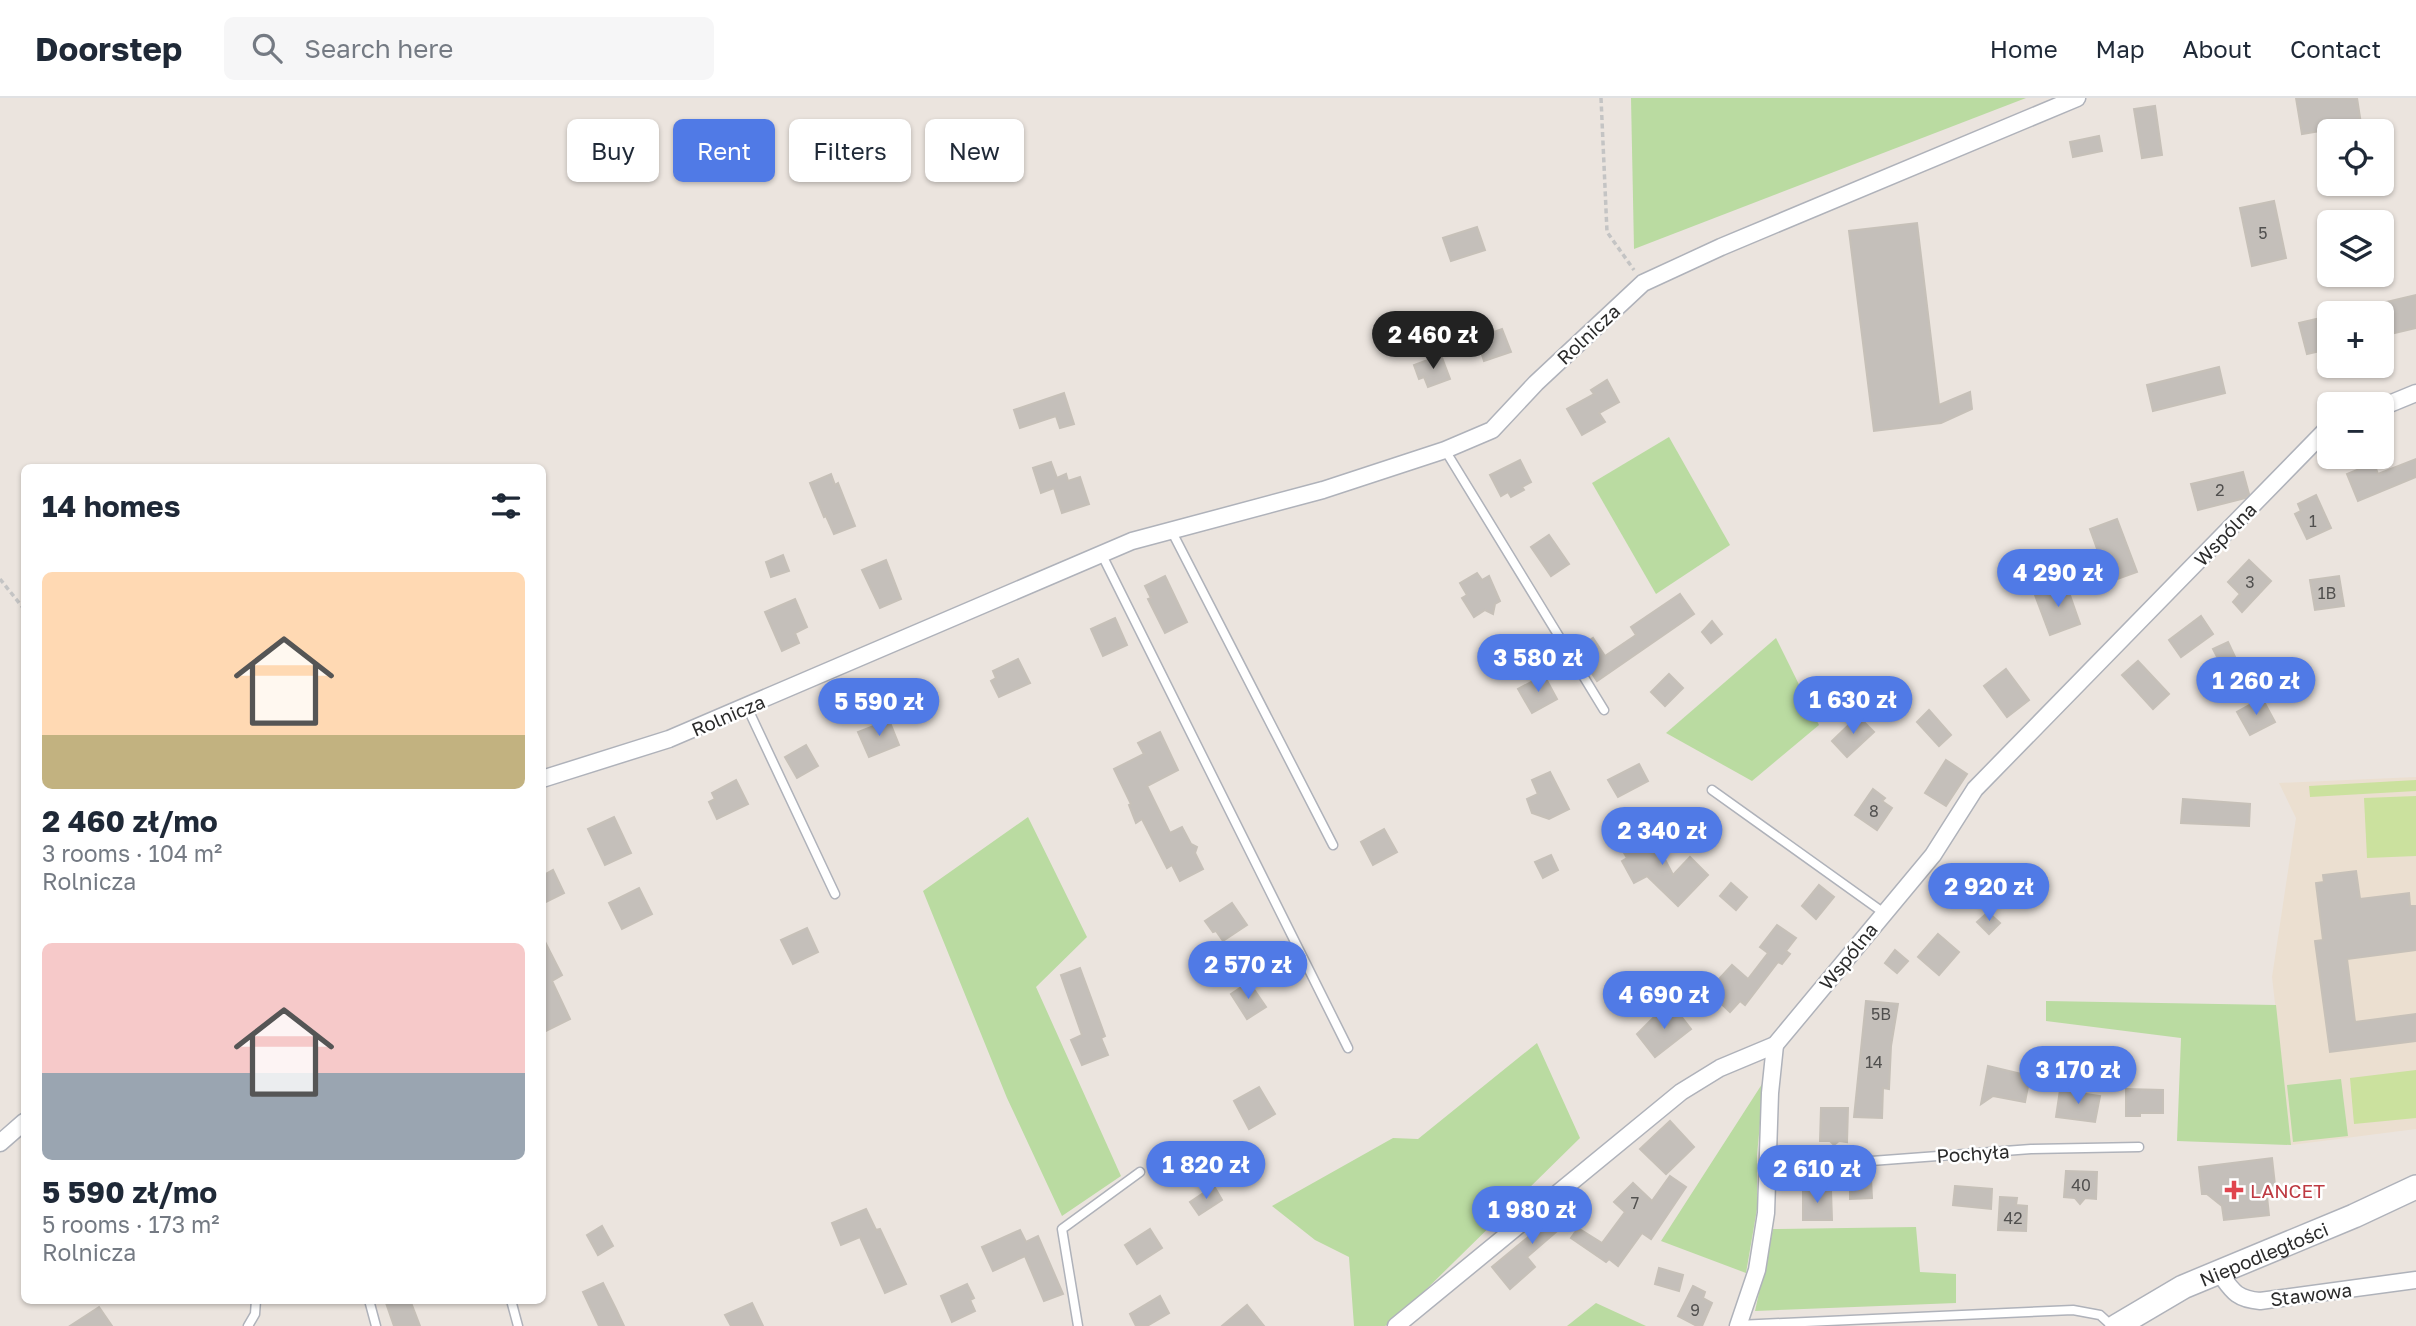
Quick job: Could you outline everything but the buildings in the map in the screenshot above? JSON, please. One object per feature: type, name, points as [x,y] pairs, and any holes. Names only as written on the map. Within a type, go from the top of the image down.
[{"type":"street","name":"Rolnicza","points":[[546,778],[669,739],[1132,541],[1323,490],[1445,450],[1492,430],[1536,383],[1643,284],[1721,247],[2077,98]]},
{"type":"street","points":[[2394,402],[2416,393]]},
{"type":"street","name":"Wspólna","points":[[1396,1326],[1681,1091],[1720,1068],[1775,1045],[1933,855],[1975,789],[2317,439]]},
{"type":"street","points":[[1738,1325],[1757,1270],[1766,1213],[1766,1169],[1775,1045]]},
{"type":"street","points":[[0,1143],[21,1125]]},
{"type":"street","name":"Niepodległości","points":[[2117,1326],[2183,1287],[2354,1216],[2416,1187]]},
{"type":"street","name":"Stawowa","points":[[2218,1271],[2236,1295],[2260,1301],[2416,1280]]},
{"type":"lane","points":[[1445,450],[1604,710]]},
{"type":"lane","points":[[1171,530],[1333,845]]},
{"type":"lane","points":[[1101,553],[1348,1048]]},
{"type":"lane","points":[[747,707],[835,894]]},
{"type":"lane","points":[[1712,790],[1884,914]]},
{"type":"lane","name":"Pochyła","points":[[1766,1169],[2031,1149],[2139,1147]]},
{"type":"lane","points":[[1078,1326],[1062,1229],[1140,1172]]},
{"type":"lane","points":[[248,1326],[255,1314],[256,1304]]},
{"type":"lane","points":[[370,1304],[376,1326]]},
{"type":"lane","points":[[512,1304],[518,1326]]},
{"type":"lane","points":[[1738,1325],[2073,1310],[2100,1315],[2112,1326]]},
{"type":"path","points":[[1601,98],[1607,232],[1643,284]]},
{"type":"path","points":[[0,579],[21,605]]},
{"type":"shaded area","points":[[2416,777],[2416,1129],[2291,1145],[2272,977],[2296,818],[2279,783]]},
{"type":"green space","points":[[1631,98],[2026,98],[1634,249]]},
{"type":"green space","points":[[1669,437],[1730,545],[1656,594],[1592,483]]},
{"type":"green space","points":[[1776,638],[1819,725],[1752,781],[1666,733]]},
{"type":"green space","points":[[2416,780],[2416,791],[2310,797],[2309,786]]},
{"type":"green space","points":[[2416,796],[2416,856],[2367,858],[2364,798]]},
{"type":"green space","points":[[1028,817],[1087,937],[1036,987],[1121,1176],[1062,1216],[1007,1098],[923,891]]},
{"type":"green space","points":[[2046,1001],[2276,1005],[2291,1145],[2177,1141],[2181,1038],[2046,1021]]},
{"type":"green space","points":[[1537,1043],[1580,1138],[1394,1321],[1385,1326],[1354,1326],[1349,1257],[1315,1240],[1272,1206],[1393,1138],[1418,1139]]},
{"type":"green space","points":[[2416,1070],[2416,1118],[2354,1124],[2350,1078]]},
{"type":"green space","points":[[2341,1079],[2348,1136],[2293,1142],[2287,1085]]},
{"type":"green space","points":[[1764,1081],[1757,1155],[1757,1209],[1746,1273],[1661,1241]]},
{"type":"green space","points":[[1916,1227],[1920,1272],[1956,1274],[1956,1303],[1755,1311],[1773,1229]]},
{"type":"green space","points":[[1596,1303],[1646,1326],[1567,1326]]},
{"type":"place","name":"LANCET","points":[[2234,1190]]}]
